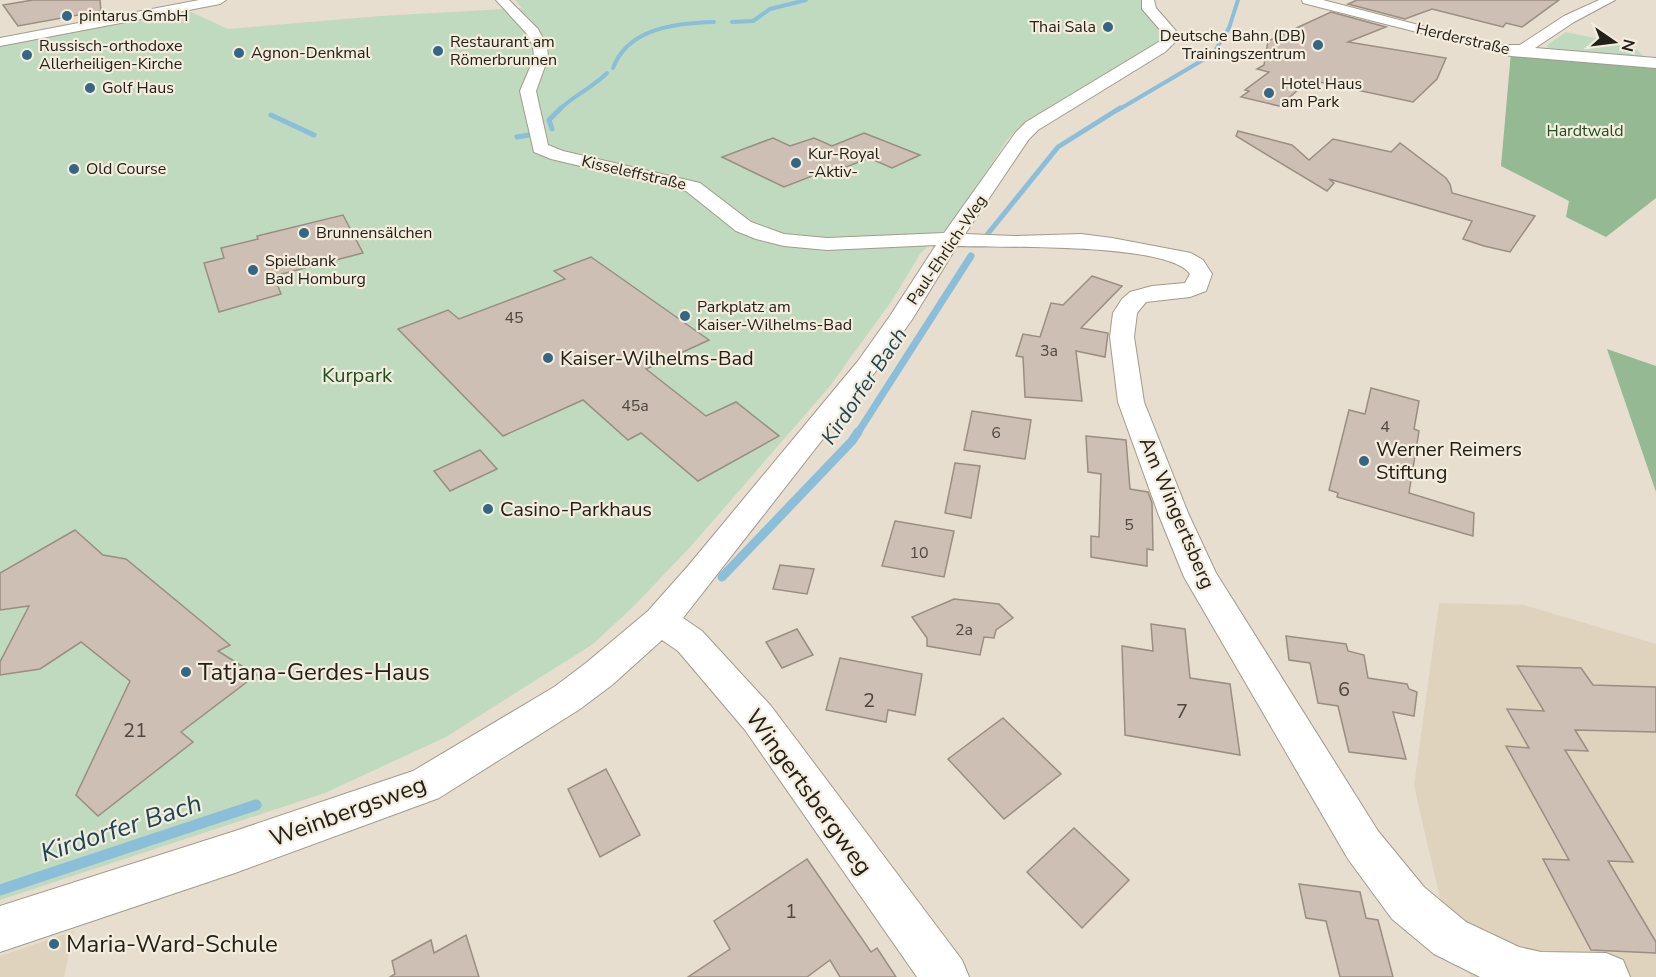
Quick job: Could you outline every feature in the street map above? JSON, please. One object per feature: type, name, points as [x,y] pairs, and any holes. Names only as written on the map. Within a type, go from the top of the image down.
[{"type":"street","points":[[5,23],[7,40],[179,4],[220,0]]},
{"type":"street","name":"Kisseleffstraße","points":[[502,0],[533,32],[540,46],[541,58],[528,91],[540,148],[693,187],[710,196],[743,227],[763,235],[804,243],[836,245],[950,240]]},
{"type":"street","name":"Paul-Ehrlich-Weg","points":[[660,621],[700,575],[867,366],[902,318],[950,240],[1022,136],[1032,126],[1160,49],[1169,41],[1169,31],[1149,9],[1148,0]]},
{"type":"street","name":"Herderstraße","points":[[1308,0],[1511,52],[1656,63]]},
{"type":"street","points":[[1511,52],[1525,48],[1569,20],[1609,0]]},
{"type":"street","name":"Am Wingertsberg","points":[[950,240],[1026,243],[1055,240],[1093,241],[1186,259],[1200,270],[1201,280],[1198,286],[1190,290],[1138,297],[1125,313],[1122,337],[1131,402],[1173,513],[1201,577],[1363,845],[1408,903],[1450,938],[1514,969],[1541,976],[1606,977]]},
{"type":"street","name":"Weinbergsweg","points":[[0,929],[246,848],[425,785],[567,698],[632,647],[660,621]]},
{"type":"street","name":"Wingertsbergweg","points":[[660,621],[690,640],[758,718],[945,977]]},
{"type":"shaded area","points":[[1439,603],[1524,605],[1656,644],[1656,977],[1471,977],[1442,907],[1414,786]]},
{"type":"shaded area","name":"Maria-Ward-Schule","points":[[74,931],[64,977],[0,977],[0,956]]},
{"type":"green space","name":"Kurpark","points":[[515,0],[1142,0],[1162,28],[1165,38],[1160,44],[1021,125],[1007,140],[955,220],[920,254],[893,299],[830,386],[692,545],[634,606],[593,644],[446,737],[325,793],[0,900],[0,46],[187,10],[228,29],[380,16],[522,8]]},
{"type":"green space","points":[[1566,32],[1633,46],[1648,60],[1554,51],[1546,46]]},
{"type":"green space","name":"Hardtwald","points":[[1511,52],[1656,68],[1656,198],[1606,237],[1566,217],[1569,201],[1501,166]]},
{"type":"green space","points":[[1607,349],[1656,366],[1656,492]]},
{"type":"building","points":[[33,0],[100,0],[101,11],[18,26],[3,5]]},
{"type":"building","points":[[1357,0],[1559,0],[1522,27],[1506,23],[1503,27],[1432,9],[1405,19],[1348,4]]},
{"type":"building","points":[[1331,12],[1386,27],[1348,42],[1446,58],[1437,79],[1413,102],[1310,80],[1279,106],[1241,97],[1249,91],[1245,90],[1269,72],[1257,69],[1264,65],[1268,41]]},
{"type":"building","points":[[1238,131],[1292,145],[1309,160],[1333,139],[1391,152],[1400,143],[1446,178],[1452,193],[1535,216],[1510,252],[1484,246],[1463,239],[1472,221],[1329,179],[1334,183],[1327,191],[1236,136]]},
{"type":"building","name":"Kur-Royal -Aktiv-","points":[[864,133],[920,155],[892,168],[869,158],[841,169],[835,167],[784,187],[722,157],[773,138],[790,146],[814,138],[832,146]]},
{"type":"building","name":"Spielbank Bad Homburg","points":[[343,215],[363,253],[274,276],[281,294],[219,312],[204,263],[224,258],[221,248],[258,239],[257,236]]},
{"type":"building","name":"Kaiser-Wilhelms-Bad","points":[[591,257],[709,340],[646,369],[706,416],[736,402],[779,436],[698,481],[641,433],[628,440],[583,400],[503,436],[398,329],[448,310],[459,319],[565,279],[554,271]]},
{"type":"building","points":[[1092,276],[1122,286],[1081,328],[1108,333],[1105,357],[1076,351],[1082,401],[1025,397],[1023,357],[1016,356],[1023,334],[1040,337],[1051,303],[1063,305]]},
{"type":"building","name":"Werner Reimers Stiftung","points":[[1371,388],[1419,401],[1414,429],[1419,431],[1409,493],[1474,513],[1473,536],[1337,497],[1338,493],[1329,490],[1349,410],[1365,414]]},
{"type":"building","points":[[972,411],[1031,420],[1025,459],[964,450]]},
{"type":"building","points":[[1086,436],[1126,440],[1130,489],[1148,492],[1152,503],[1153,550],[1147,549],[1147,566],[1091,557],[1091,536],[1099,537],[1101,474],[1088,472]]},
{"type":"building","points":[[480,450],[497,469],[450,491],[434,471]]},
{"type":"building","points":[[955,463],[980,466],[971,518],[945,513]]},
{"type":"building","points":[[895,521],[954,531],[944,577],[882,566]]},
{"type":"building","name":"Tatjana-Gerdes-Haus","points":[[75,530],[103,555],[126,559],[230,645],[218,651],[256,675],[181,732],[193,742],[98,816],[76,795],[130,681],[81,642],[40,669],[0,675],[0,662],[29,606],[0,610],[0,573]]},
{"type":"building","points":[[780,565],[814,569],[807,594],[773,589]]},
{"type":"building","points":[[954,599],[999,604],[1013,618],[996,630],[994,638],[984,637],[980,655],[927,646],[927,638],[912,617]]},
{"type":"building","points":[[1151,624],[1185,629],[1190,678],[1230,684],[1240,755],[1125,735],[1122,646],[1153,651]]},
{"type":"building","points":[[797,629],[813,655],[782,668],[766,642]]},
{"type":"building","points":[[1286,636],[1346,644],[1348,651],[1364,655],[1368,678],[1407,684],[1409,689],[1417,692],[1414,716],[1393,712],[1406,759],[1349,752],[1338,706],[1318,703],[1310,663],[1289,660]]},
{"type":"building","points":[[840,658],[922,674],[915,715],[888,710],[886,722],[826,710]]},
{"type":"building","points":[[1517,666],[1581,668],[1593,685],[1656,687],[1656,732],[1575,730],[1588,751],[1565,750],[1633,862],[1608,861],[1656,942],[1656,953],[1591,950],[1543,859],[1569,860],[1506,746],[1529,748],[1507,709],[1544,711]]},
{"type":"building","points":[[1003,718],[1061,774],[1004,819],[948,759]]},
{"type":"building","points":[[606,769],[640,835],[600,857],[568,789]]},
{"type":"building","points":[[1074,828],[1129,880],[1082,928],[1027,872]]},
{"type":"building","points":[[807,859],[871,952],[877,948],[896,977],[840,977],[830,960],[807,977],[688,977],[730,949],[714,921]]},
{"type":"building","points":[[1299,884],[1360,892],[1366,918],[1378,920],[1393,977],[1340,977],[1326,921],[1306,918]]},
{"type":"building","points":[[466,935],[479,977],[390,977],[395,974],[392,961],[431,940],[434,953]]},
{"type":"waterway","points":[[732,22],[753,21],[770,9],[806,0]]},
{"type":"waterway","name":"Kirdorfer Bach","points":[[1118,110],[1213,54],[1229,28],[1238,0]]},
{"type":"waterway","points":[[613,68],[620,55],[630,44],[655,30],[669,26],[714,22]]},
{"type":"waterway","points":[[559,110],[607,73]]},
{"type":"waterway","name":"Kirdorfer Bach","points":[[986,236],[1058,147],[1120,108]]},
{"type":"waterway","points":[[552,129],[549,120],[559,110]]},
{"type":"waterway","name":"Kirdorfer Bach","points":[[271,115],[314,135]]},
{"type":"waterway","points":[[517,137],[529,135]]},
{"type":"waterway","name":"Kirdorfer Bach","points":[[857,434],[971,256]]},
{"type":"waterway","name":"Kirdorfer Bach","points":[[722,577],[858,432]]},
{"type":"waterway","name":"Kirdorfer Bach","points":[[0,890],[256,805]]},
{"type":"place","name":"pintarus GmbH","points":[[67,16]]},
{"type":"place","name":"Thai Sala","points":[[1108,27]]},
{"type":"place","name":"Deutsche Bahn (DB) Trainingszentrum","points":[[1318,45]]},
{"type":"place","name":"Restaurant am Römerbrunnen","points":[[438,51]]},
{"type":"place","name":"Agnon-Denkmal","points":[[239,53]]},
{"type":"place","name":"Russisch-orthodoxe Allerheiligen-Kirche","points":[[27,55]]},
{"type":"place","name":"Golf Haus","points":[[90,88]]},
{"type":"place","name":"Hotel Haus am Park","points":[[1269,93]]},
{"type":"place","name":"Kur-Royal -Aktiv-","points":[[796,163]]},
{"type":"place","name":"Old Course","points":[[74,169]]},
{"type":"place","name":"Brunnensälchen","points":[[304,233]]},
{"type":"place","name":"Spielbank Bad Homburg","points":[[253,270]]},
{"type":"place","name":"Parkplatz am Kaiser-Wilhelms-Bad","points":[[685,316]]},
{"type":"place","name":"Kaiser-Wilhelms-Bad","points":[[548,358]]},
{"type":"place","name":"Werner Reimers Stiftung","points":[[1364,461]]},
{"type":"place","name":"Casino-Parkhaus","points":[[488,509]]},
{"type":"place","name":"Tatjana-Gerdes-Haus","points":[[186,672]]},
{"type":"place","name":"Maria-Ward-Schule","points":[[54,944]]}]
